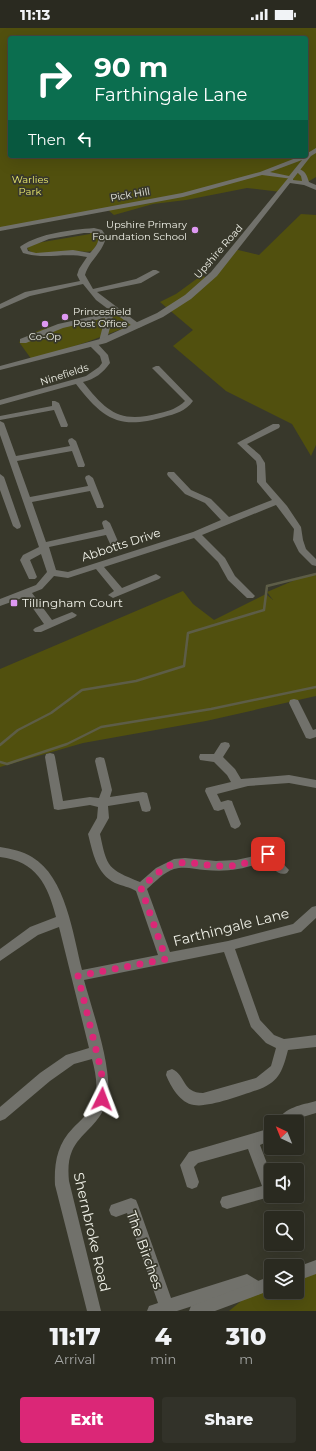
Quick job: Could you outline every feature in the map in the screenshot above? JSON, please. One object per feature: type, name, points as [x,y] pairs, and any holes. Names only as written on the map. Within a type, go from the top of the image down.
[{"type":"street","points":[[309,155],[316,150]]},
{"type":"street","name":"Pick Hill","points":[[0,229],[183,195],[262,173],[301,158]]},
{"type":"street","name":"Upshire Road","points":[[0,368],[104,341],[160,315],[195,292],[214,274],[307,158]]},
{"type":"street","points":[[298,170],[304,175],[306,183],[316,188]]},
{"type":"street","name":"Pick Hill","points":[[262,173],[306,183]]},
{"type":"street","points":[[92,256],[73,252],[36,255],[25,252],[23,247],[28,242],[40,239],[96,230],[102,233],[102,240],[92,256],[83,267],[81,275],[84,282],[92,291],[118,313],[138,326]]},
{"type":"street","points":[[92,291],[138,281],[156,272]]},
{"type":"street","points":[[0,307],[42,290],[84,282]]},
{"type":"street","points":[[0,298],[7,303]]},
{"type":"street","points":[[23,341],[61,326],[118,313]]},
{"type":"street","points":[[104,341],[110,315]]},
{"type":"street","name":"Ninefields","points":[[0,403],[79,382],[94,375],[106,362],[104,355],[94,344]]},
{"type":"street","points":[[79,382],[95,403],[109,414],[131,420],[153,419],[184,407],[189,401],[156,368]]},
{"type":"street","points":[[0,418],[56,404],[64,425]]},
{"type":"street","points":[[0,423],[4,446],[13,459],[52,573],[39,587],[0,603]]},
{"type":"street","points":[[276,426],[241,443],[259,459],[262,464],[263,472],[261,480],[263,484],[275,495],[277,501],[284,508],[298,529],[298,540],[302,550],[315,563]]},
{"type":"street","points":[[13,459],[73,445],[81,465]]},
{"type":"street","points":[[171,474],[188,492],[208,501],[227,521]]},
{"type":"street","points":[[0,477],[16,522],[33,515]]},
{"type":"street","points":[[89,478],[100,506]]},
{"type":"street","points":[[28,500],[93,488]]},
{"type":"street","name":"Abbotts Drive","points":[[52,573],[68,575],[196,534],[277,501]]},
{"type":"street","points":[[32,577],[25,560],[26,557],[44,547],[108,527],[115,546]]},
{"type":"street","points":[[196,534],[222,560],[231,578],[250,596]]},
{"type":"street","points":[[98,565],[117,593],[156,577]]},
{"type":"street","points":[[27,593],[50,625]]},
{"type":"street","points":[[38,630],[72,616]]},
{"type":"street","points":[[294,703],[310,735],[316,733]]},
{"type":"street","points":[[217,758],[225,746]]},
{"type":"street","points":[[50,757],[58,806],[90,801],[103,803],[143,796],[146,808]]},
{"type":"street","points":[[204,757],[217,758],[231,772],[238,784]]},
{"type":"street","points":[[100,761],[107,790],[103,803],[103,818],[94,834],[102,866],[108,873],[122,881],[134,883],[141,888],[166,959]]},
{"type":"street","points":[[235,824],[228,804],[218,807],[210,791],[238,784],[289,779],[316,784]]},
{"type":"street","points":[[141,888],[160,872],[172,865],[184,863],[220,866],[249,863],[268,854],[279,843]]},
{"type":"street","name":"Shernbroke Road","points":[[0,852],[22,856],[37,865],[52,885],[64,920],[103,1084],[102,1099],[93,1115],[75,1134],[65,1150],[61,1168],[62,1185],[94,1311]]},
{"type":"street","points":[[268,854],[283,870]]},
{"type":"street","name":"Farthingale Lane","points":[[78,976],[228,946],[297,928],[313,919]]},
{"type":"street","points":[[0,956],[34,931],[64,920]]},
{"type":"street","points":[[228,946],[255,1023],[270,1039],[284,1045],[316,1041]]},
{"type":"street","points":[[172,1075],[183,1092],[194,1099],[203,1100],[212,1098],[260,1083],[277,1069],[284,1045]]},
{"type":"street","points":[[0,1115],[45,1077],[71,1059],[96,1052]]},
{"type":"street","points":[[291,1115],[316,1107]]},
{"type":"street","points":[[192,1182],[187,1165],[194,1157],[264,1137]]},
{"type":"street","points":[[252,1141],[264,1174]]},
{"type":"street","points":[[227,1202],[264,1192]]},
{"type":"street","name":"The Birches","points":[[116,1210],[132,1205],[160,1309]]},
{"type":"street","points":[[304,1271],[316,1267]]},
{"type":"street","points":[[160,1309],[247,1281],[257,1288]]},
{"type":"street","points":[[196,1311],[264,1286]]},
{"type":"green space","name":"Warlies Park","points":[[0,28],[316,28],[316,177],[306,183],[290,181],[281,192],[247,188],[186,200],[153,204],[114,215],[108,210],[0,230]]},
{"type":"green space","points":[[301,214],[316,215],[316,445],[311,456],[292,424],[226,391],[173,346],[193,330],[160,302],[176,294],[202,275],[208,279],[234,249],[259,255]]},
{"type":"green space","points":[[94,231],[102,235],[93,251],[63,251],[35,254],[27,248],[37,243],[90,234]]},
{"type":"green space","points":[[111,310],[135,324],[32,360],[19,342],[42,329],[105,314]]},
{"type":"green space","points":[[316,573],[316,696],[206,721],[83,743],[0,767],[0,669],[183,591],[193,604],[214,620],[266,594],[273,600],[267,592],[302,577]]},
{"type":"green space","points":[[316,1269],[316,1311],[229,1311],[257,1288],[264,1286],[264,1299],[304,1299],[304,1273]]},
{"type":"waterway","points":[[0,745],[18,730],[51,713],[82,690],[136,681],[184,666],[188,633],[264,610],[267,586],[316,574]]},
{"type":"waterway","points":[[0,762],[7,764],[67,744],[101,727],[211,709],[316,687]]},
{"type":"place","name":"Upshire Primary Foundation School","points":[[195,230]]},
{"type":"place","name":"Princesfield Post Office","points":[[65,317]]},
{"type":"place","name":"Co-Op","points":[[45,324]]},
{"type":"place","name":"Tillingham Court","points":[[14,603]]},
{"type":"route","points":[[102,1099],[103,1084],[101,1070],[78,976],[166,959],[141,888],[156,874],[178,863],[228,866],[249,863],[268,854]]}]
